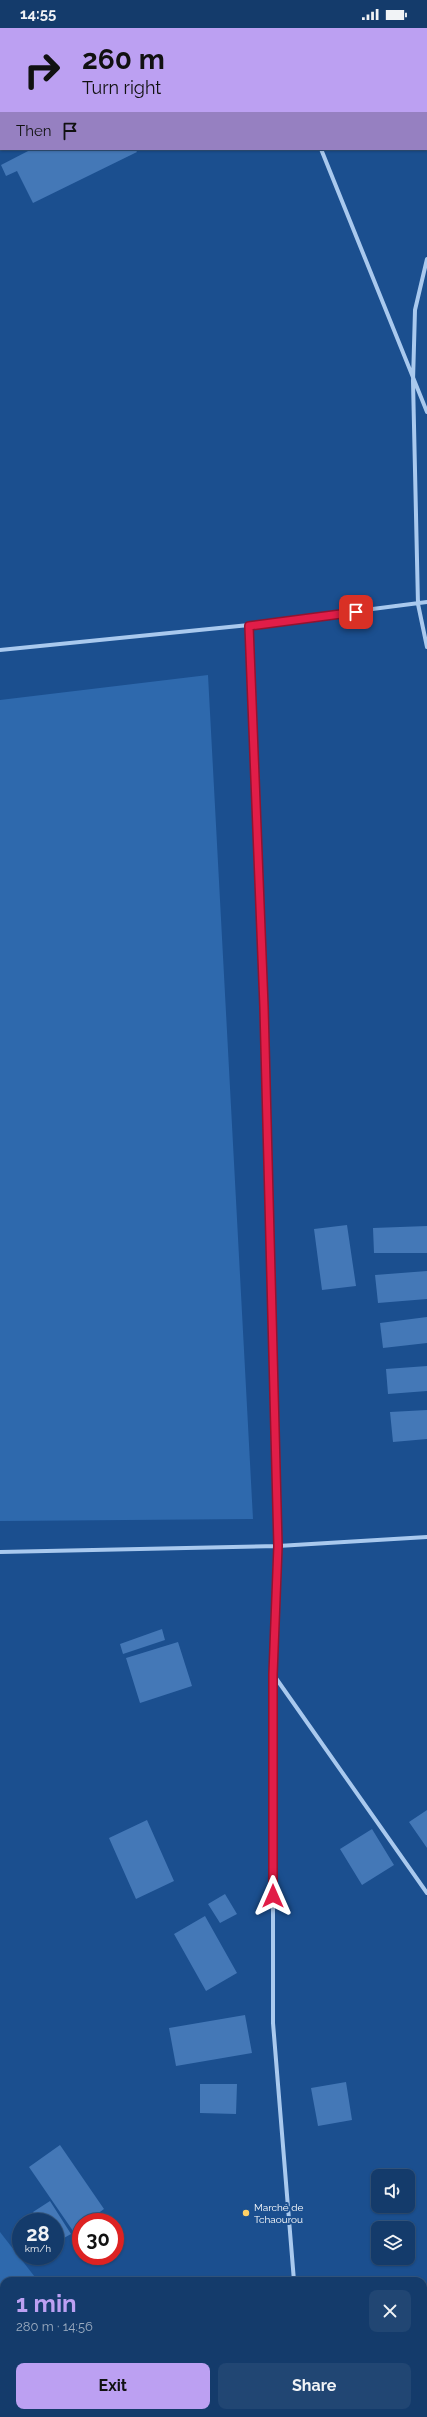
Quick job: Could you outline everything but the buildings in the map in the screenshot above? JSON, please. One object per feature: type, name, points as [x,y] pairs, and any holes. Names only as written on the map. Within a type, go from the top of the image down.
[{"type":"street","points":[[321,150],[413,381],[427,412]]},
{"type":"street","points":[[427,259],[415,310],[413,381],[418,604],[427,647]]},
{"type":"street","points":[[0,650],[249,626],[427,602]]},
{"type":"street","points":[[249,626],[264,1007],[278,1546],[273,1674],[273,2023],[294,2277]]},
{"type":"street","points":[[0,1552],[278,1546],[427,1537]]},
{"type":"street","points":[[273,1674],[427,1893]]},
{"type":"shaded area","points":[[208,675],[253,1519],[0,1521],[0,700]]},
{"type":"shaded area","points":[[0,2232],[12,2247],[12,2265],[26,2265],[35,2277],[0,2277]]},
{"type":"place","name":"Marché de Tchaourou","points":[[246,2213]]},
{"type":"route","points":[[273,1896],[273,1674],[278,1546],[264,1007],[249,626],[356,612]]}]
